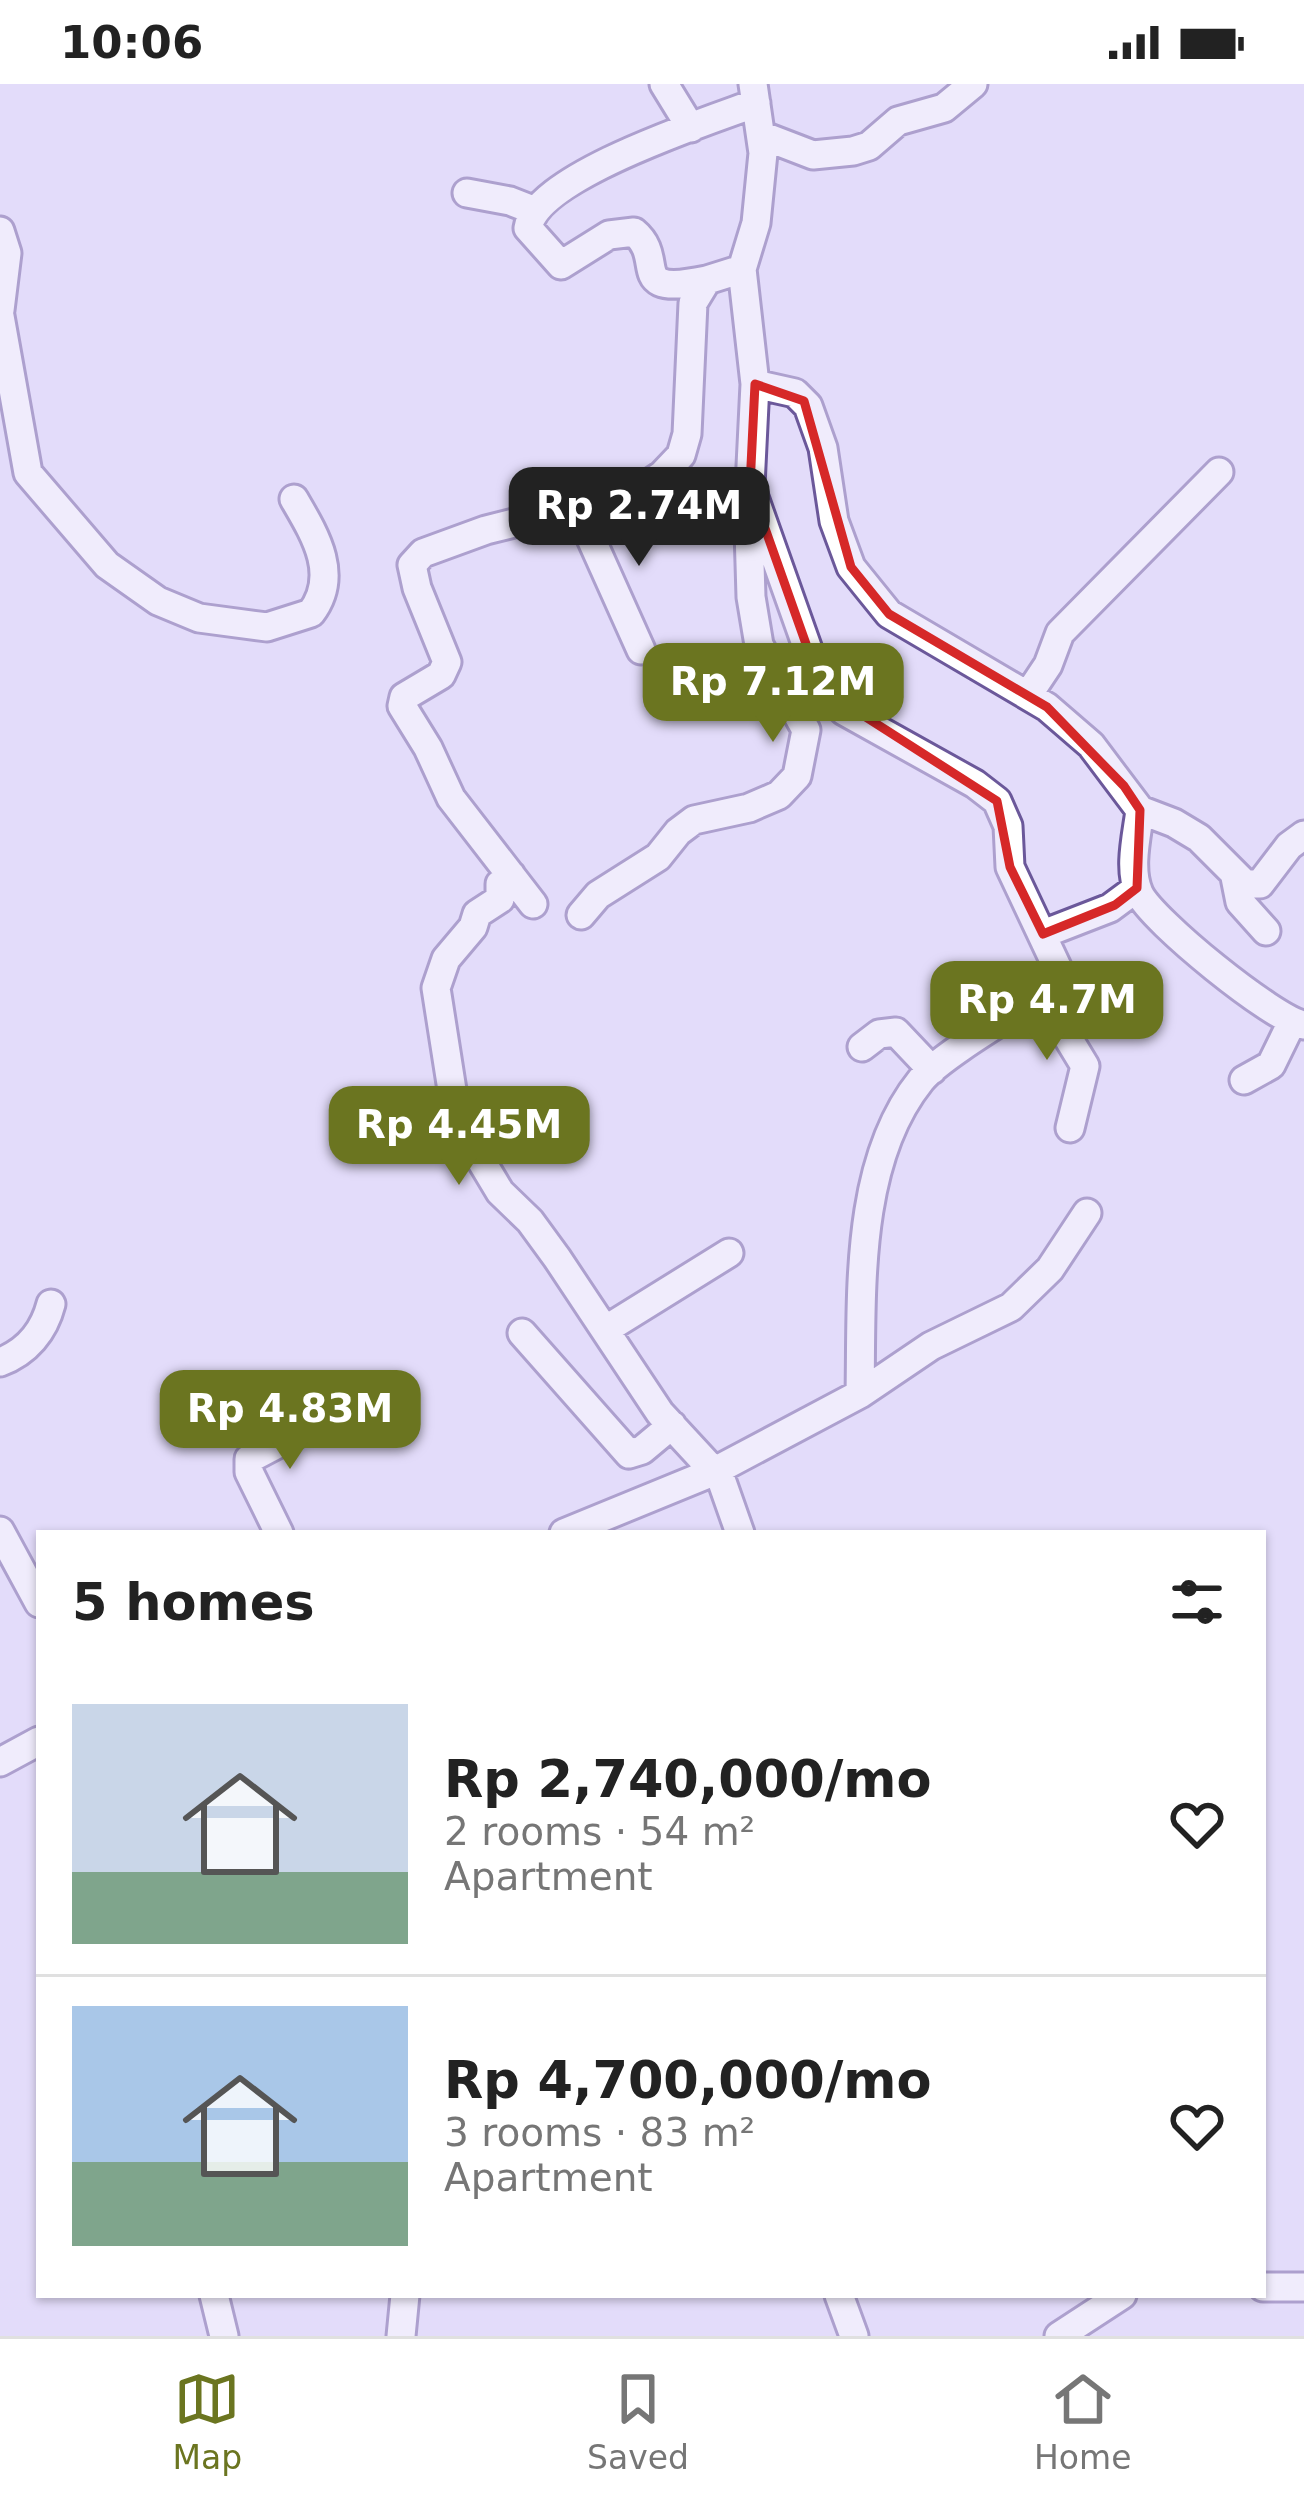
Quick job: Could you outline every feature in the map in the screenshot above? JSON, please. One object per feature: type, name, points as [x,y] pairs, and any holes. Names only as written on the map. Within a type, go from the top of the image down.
[{"type":"street","points":[[664,84],[691,128]]},
{"type":"street","points":[[761,135],[813,155],[853,151],[868,146],[898,121],[944,108],[973,84]]},
{"type":"street","points":[[581,914],[598,895],[658,857],[694,820],[749,808],[778,795],[797,776],[806,730],[763,658],[753,616],[746,528],[755,384],[742,269],[753,238],[762,182],[754,94],[691,128],[655,139],[543,199],[533,210],[528,227],[561,265],[609,236],[634,232],[642,240],[650,274],[656,280],[675,286],[742,269]]},
{"type":"street","points":[[467,193],[533,210]]},
{"type":"street","points":[[0,231],[8,253],[0,313],[28,473],[90,549],[141,591],[177,610],[224,623],[267,627],[311,613],[322,594],[324,562],[319,542],[294,499]]},
{"type":"street","points":[[533,904],[451,798],[428,748],[401,706],[404,697],[441,675],[447,662],[411,571],[422,553],[486,530],[580,514],[642,491],[682,451],[688,428],[692,310],[707,280]]},
{"type":"street","points":[[755,384],[795,393],[811,412],[823,448],[837,532],[851,567],[866,589],[903,623],[1047,707],[1091,745],[1140,810],[1199,838],[1246,884],[1260,884],[1289,846],[1304,836]]},
{"type":"street","points":[[1028,695],[1048,665],[1060,633],[1219,472]]},
{"type":"street","points":[[750,486],[822,689],[844,711],[997,801],[1008,826],[1010,867],[1058,969],[1056,980],[1042,994],[927,1074],[898,1120],[875,1186],[866,1252],[860,1394]]},
{"type":"street","points":[[580,514],[641,650]]},
{"type":"street","points":[[1140,810],[1137,888],[1157,917],[1247,992],[1298,1024],[1271,1065],[1244,1080]]},
{"type":"street","points":[[511,875],[500,884],[500,899],[482,908],[473,927],[446,959],[436,988],[452,1090],[470,1142],[488,1176],[530,1221],[672,1425],[721,1479],[739,1530]]},
{"type":"street","points":[[1235,877],[1240,902],[1266,931]]},
{"type":"street","points":[[1043,934],[1110,908],[1137,888]]},
{"type":"street","points":[[1042,994],[1085,1066],[1070,1128]]},
{"type":"street","points":[[862,1047],[879,1034],[896,1032],[927,1074]]},
{"type":"street","points":[[579,1530],[623,1522],[860,1394],[910,1358],[1023,1298],[1050,1269],[1087,1213]]},
{"type":"street","points":[[605,1330],[729,1253]]},
{"type":"street","points":[[0,1362],[32,1342],[51,1304]]},
{"type":"street","points":[[522,1333],[629,1454],[642,1450],[672,1425]]},
{"type":"street","points":[[278,1530],[249,1472],[249,1460],[321,1421]]},
{"type":"street","points":[[0,1531],[36,1597]]},
{"type":"street","points":[[0,1762],[36,1743]]},
{"type":"street","points":[[215,2298],[224,2336]]},
{"type":"street","points":[[401,2336],[404,2298]]},
{"type":"street","points":[[839,2298],[854,2336]]},
{"type":"street","points":[[1059,2336],[1117,2298]]},
{"type":"highlighted area","points":[[755,384],[804,401],[851,567],[889,614],[1047,707],[1124,786],[1140,810],[1137,888],[1115,905],[1043,934],[1010,867],[997,801],[822,689],[750,486]]}]
